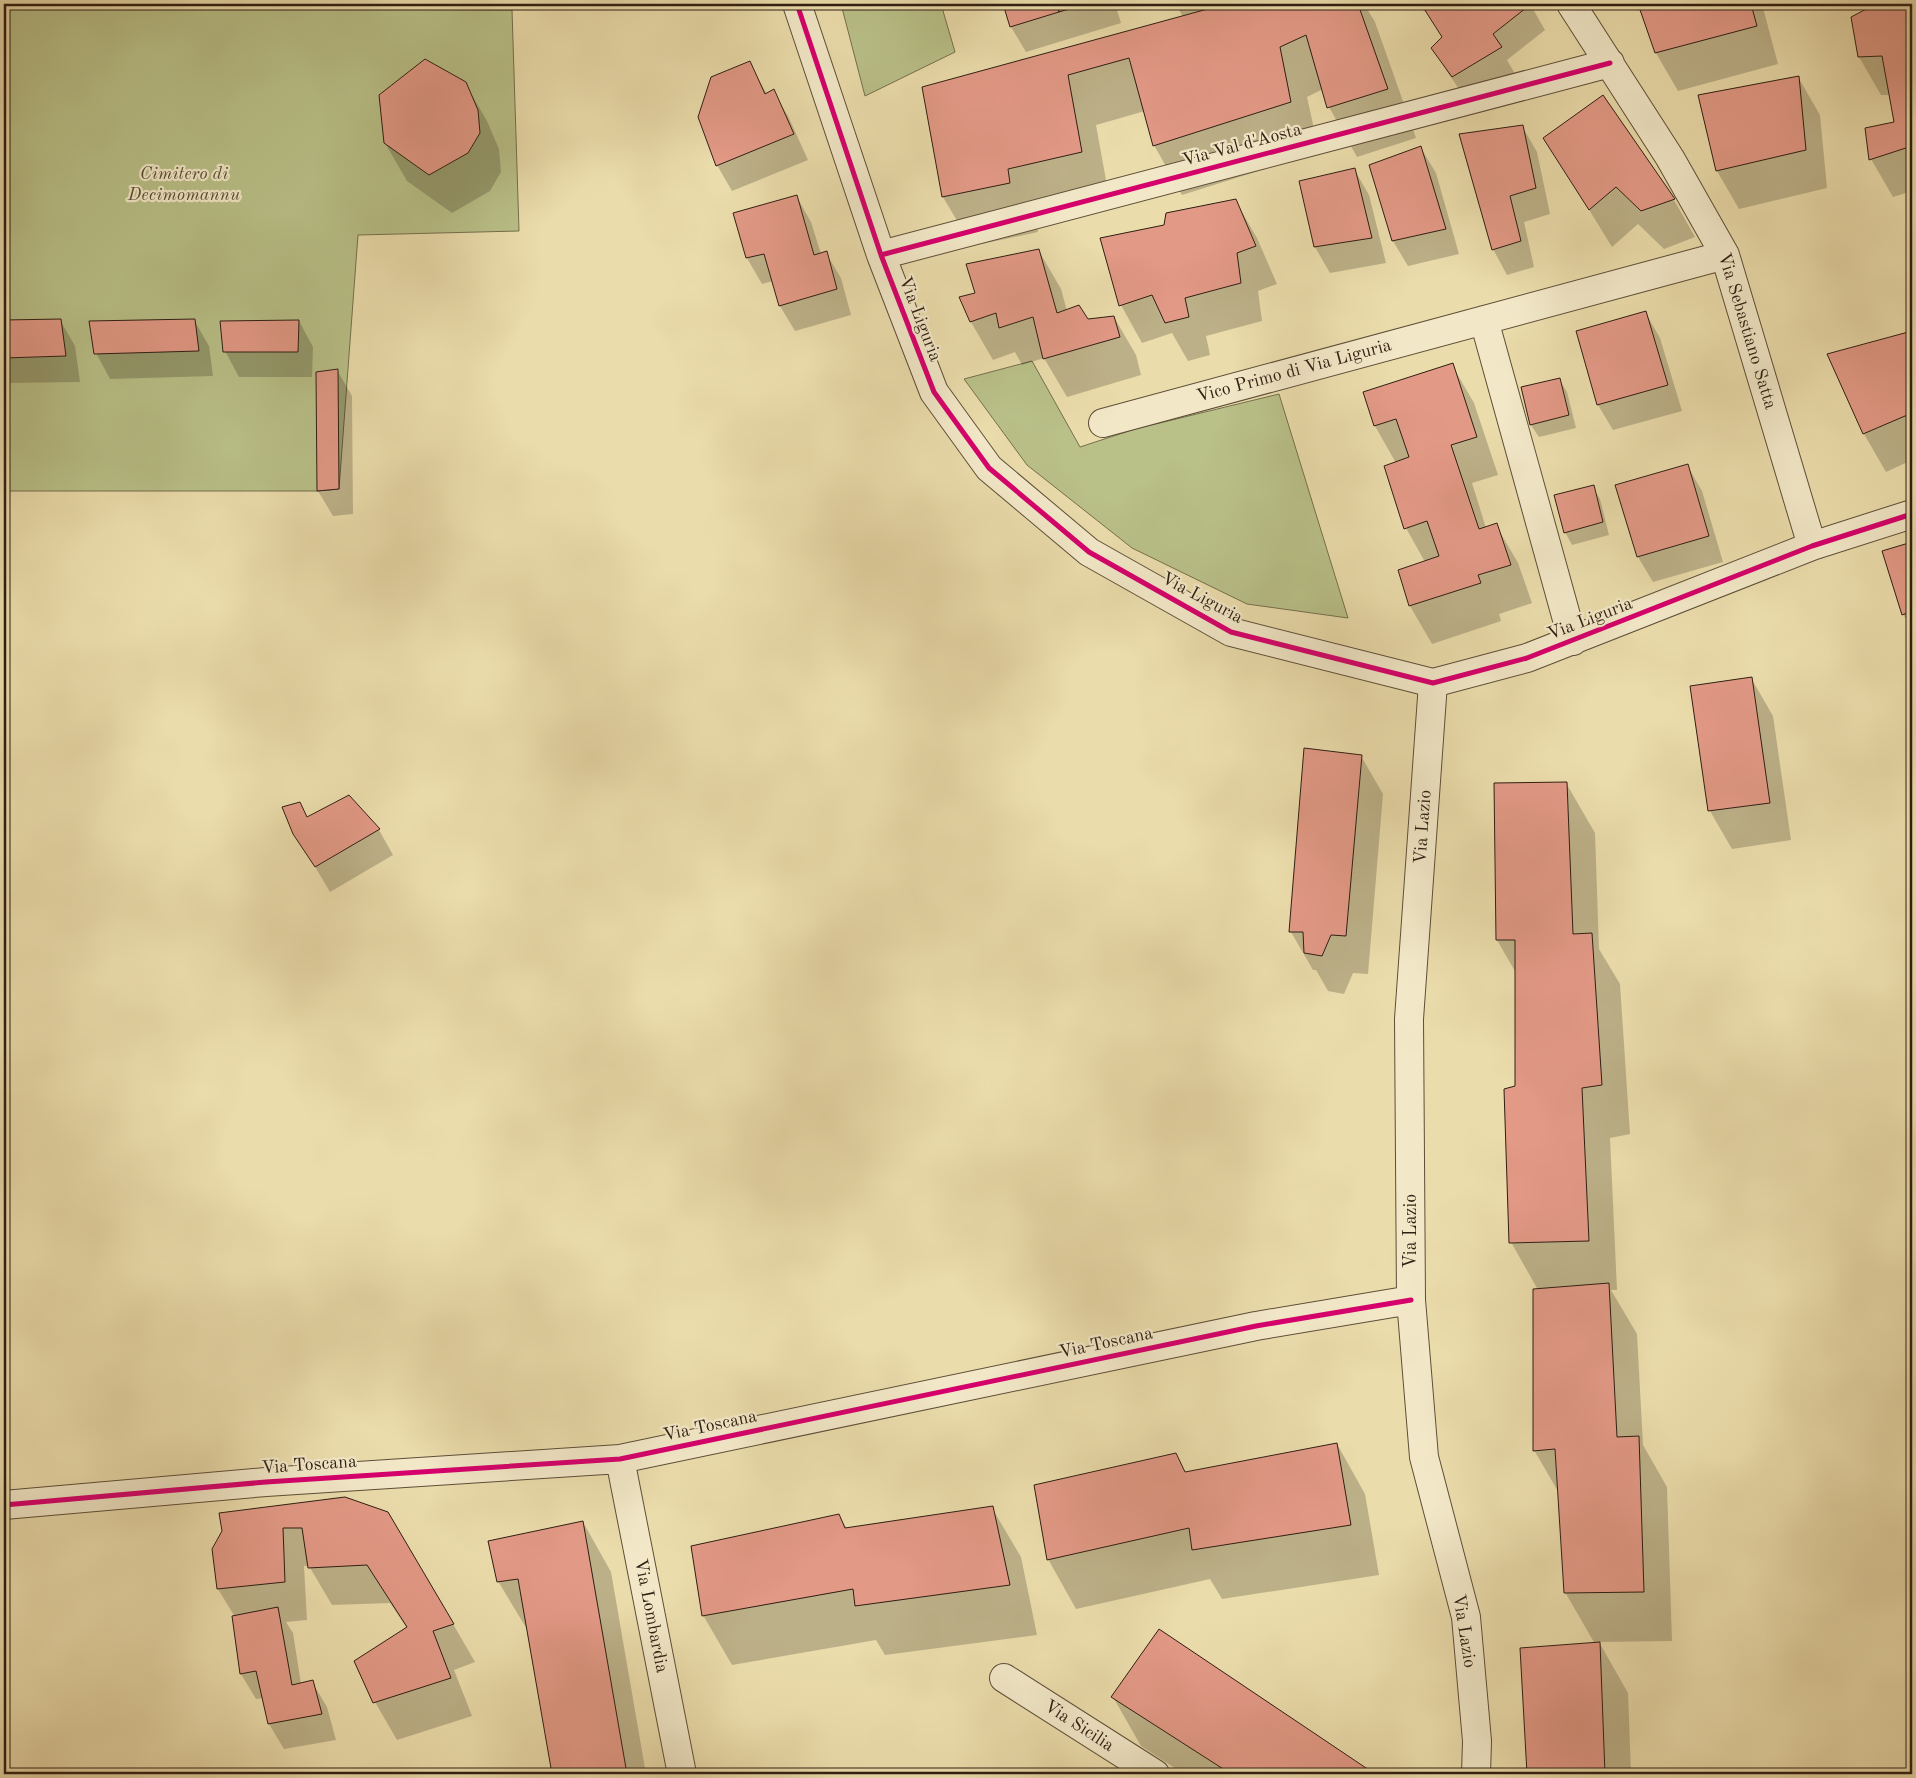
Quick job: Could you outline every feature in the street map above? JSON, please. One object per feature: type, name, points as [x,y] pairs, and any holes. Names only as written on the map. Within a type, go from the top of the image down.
[{"type":"street","name":"Via Liguria","points":[[797,4],[881,255],[934,392],[988,468],[1089,552],[1231,632],[1433,683],[1527,658],[1812,546],[1912,514]]},
{"type":"street","name":"Via Sebastiano Satta","points":[[1571,4],[1670,158],[1725,255],[1812,546]]},
{"type":"street","name":"Via Val d'Aosta","points":[[881,255],[1610,63]]},
{"type":"street","name":"Vico Primo di Via Liguria","points":[[1103,424],[1725,255]]},
{"type":"street","points":[[1484,320],[1573,641]]},
{"type":"street","name":"Via Lazio","points":[[1433,683],[1409,1020],[1411,1300],[1424,1457],[1466,1616],[1477,1741],[1476,1774]]},
{"type":"street","name":"Via Toscana","points":[[4,1505],[266,1482],[620,1459],[1256,1326],[1411,1300]]},
{"type":"street","name":"Via Lombardia","points":[[620,1459],[682,1774]]},
{"type":"street","name":"Via Sicilia","points":[[1004,1678],[1155,1774]]},
{"type":"green space","name":"Cimitero di Decimomannu","points":[[4,4],[331,4],[332,9],[512,10],[519,231],[358,235],[339,489],[317,491],[4,491]]},
{"type":"green space","points":[[841,4],[941,4],[955,52],[865,96]]},
{"type":"green space","points":[[1032,361],[1080,447],[1135,429],[1279,394],[1348,618],[1247,604],[1132,548],[1027,465],[964,379]]},
{"type":"building","points":[[1003,4],[1057,4],[1059,12],[1010,27]]},
{"type":"building","points":[[1057,4],[1086,4],[1059,12]]},
{"type":"building","points":[[1226,4],[1358,4],[1388,89],[1327,108],[1306,35],[1280,47],[1291,102],[1153,146],[1129,58],[1068,75],[1082,152],[1008,169],[1010,183],[942,197],[922,87]]},
{"type":"building","points":[[1421,4],[1531,4],[1493,34],[1502,47],[1452,77],[1431,48],[1442,37]]},
{"type":"building","points":[[1638,4],[1751,4],[1757,26],[1655,53]]},
{"type":"building","points":[[1876,4],[1912,4],[1912,146],[1869,160],[1865,128],[1894,122],[1882,56],[1858,57],[1851,17]]},
{"type":"building","points":[[425,59],[466,82],[478,110],[480,133],[468,153],[429,175],[384,143],[379,95]]},
{"type":"building","points":[[750,61],[765,94],[774,89],[794,134],[716,166],[698,117],[711,77]]},
{"type":"building","points":[[1799,76],[1806,150],[1716,171],[1698,95]]},
{"type":"building","points":[[1603,95],[1675,199],[1641,211],[1616,187],[1589,210],[1543,138]]},
{"type":"building","points":[[1523,125],[1536,188],[1510,196],[1521,241],[1492,250],[1459,134]]},
{"type":"building","points":[[1421,146],[1446,229],[1392,241],[1369,165]]},
{"type":"building","points":[[1355,168],[1372,238],[1314,247],[1299,181]]},
{"type":"building","points":[[797,195],[814,255],[827,251],[837,289],[779,306],[764,254],[746,258],[733,213]]},
{"type":"building","points":[[1236,199],[1256,246],[1237,253],[1241,283],[1185,298],[1189,317],[1165,323],[1152,295],[1119,306],[1100,238],[1164,225],[1166,213]]},
{"type":"building","points":[[1039,249],[1057,313],[1079,305],[1088,319],[1114,316],[1120,337],[1043,359],[1033,317],[999,328],[996,313],[970,322],[959,297],[975,293],[966,264]]},
{"type":"building","points":[[1646,311],[1668,385],[1597,405],[1576,331]]},
{"type":"building","points":[[61,319],[66,356],[4,358],[4,320]]},
{"type":"building","points":[[195,319],[199,351],[94,354],[89,321]]},
{"type":"building","points":[[299,320],[298,352],[223,352],[220,321]]},
{"type":"building","points":[[1912,331],[1912,413],[1863,434],[1827,354]]},
{"type":"building","points":[[1453,363],[1477,437],[1451,445],[1479,529],[1497,523],[1511,565],[1478,575],[1481,583],[1409,606],[1398,570],[1439,556],[1427,521],[1404,529],[1384,466],[1409,457],[1396,419],[1374,426],[1363,392]]},
{"type":"building","points":[[338,369],[339,489],[317,491],[316,372]]},
{"type":"building","points":[[1560,378],[1569,415],[1530,425],[1521,387]]},
{"type":"building","points":[[1688,464],[1709,536],[1637,557],[1615,485]]},
{"type":"building","points":[[1594,485],[1603,522],[1564,533],[1554,495]]},
{"type":"building","points":[[1912,542],[1912,611],[1902,615],[1882,551]]},
{"type":"building","points":[[1752,677],[1770,803],[1708,811],[1690,686]]},
{"type":"building","points":[[1304,748],[1362,755],[1346,936],[1331,935],[1322,956],[1304,953],[1303,932],[1289,932]]},
{"type":"building","points":[[1567,782],[1573,934],[1592,933],[1602,1085],[1582,1088],[1589,1241],[1509,1243],[1504,1089],[1515,1086],[1515,940],[1496,940],[1494,783]]},
{"type":"building","points":[[349,795],[380,829],[315,867],[293,834],[282,807],[300,802],[307,817]]},
{"type":"building","points":[[1609,1283],[1617,1437],[1639,1436],[1644,1592],[1564,1593],[1555,1449],[1533,1451],[1533,1289]]},
{"type":"building","points":[[1337,1443],[1351,1525],[1192,1550],[1189,1528],[1047,1560],[1034,1485],[1176,1453],[1185,1472]]},
{"type":"building","points":[[345,1497],[388,1512],[454,1624],[433,1631],[451,1678],[373,1703],[354,1661],[407,1627],[367,1565],[308,1568],[302,1528],[283,1528],[285,1582],[217,1589],[212,1549],[222,1531],[219,1513]]},
{"type":"building","points":[[993,1506],[1010,1585],[855,1606],[853,1589],[702,1616],[691,1546],[839,1514],[845,1528]]},
{"type":"building","points":[[583,1521],[627,1774],[552,1774],[518,1579],[497,1582],[488,1541]]},
{"type":"building","points":[[278,1607],[292,1685],[313,1680],[322,1714],[268,1724],[256,1671],[240,1674],[232,1616]]},
{"type":"building","points":[[1159,1629],[1375,1774],[1231,1774],[1111,1697]]},
{"type":"building","points":[[1600,1642],[1605,1774],[1527,1774],[1520,1648]]},
{"type":"cycle path","points":[[797,4],[881,255],[934,392],[989,468],[1089,552],[1231,632],[1433,683],[1527,658],[1812,546],[1912,514]]},
{"type":"cycle path","points":[[881,255],[1610,63]]},
{"type":"cycle path","points":[[4,1505],[266,1482],[620,1459],[1256,1326],[1411,1300]]}]
